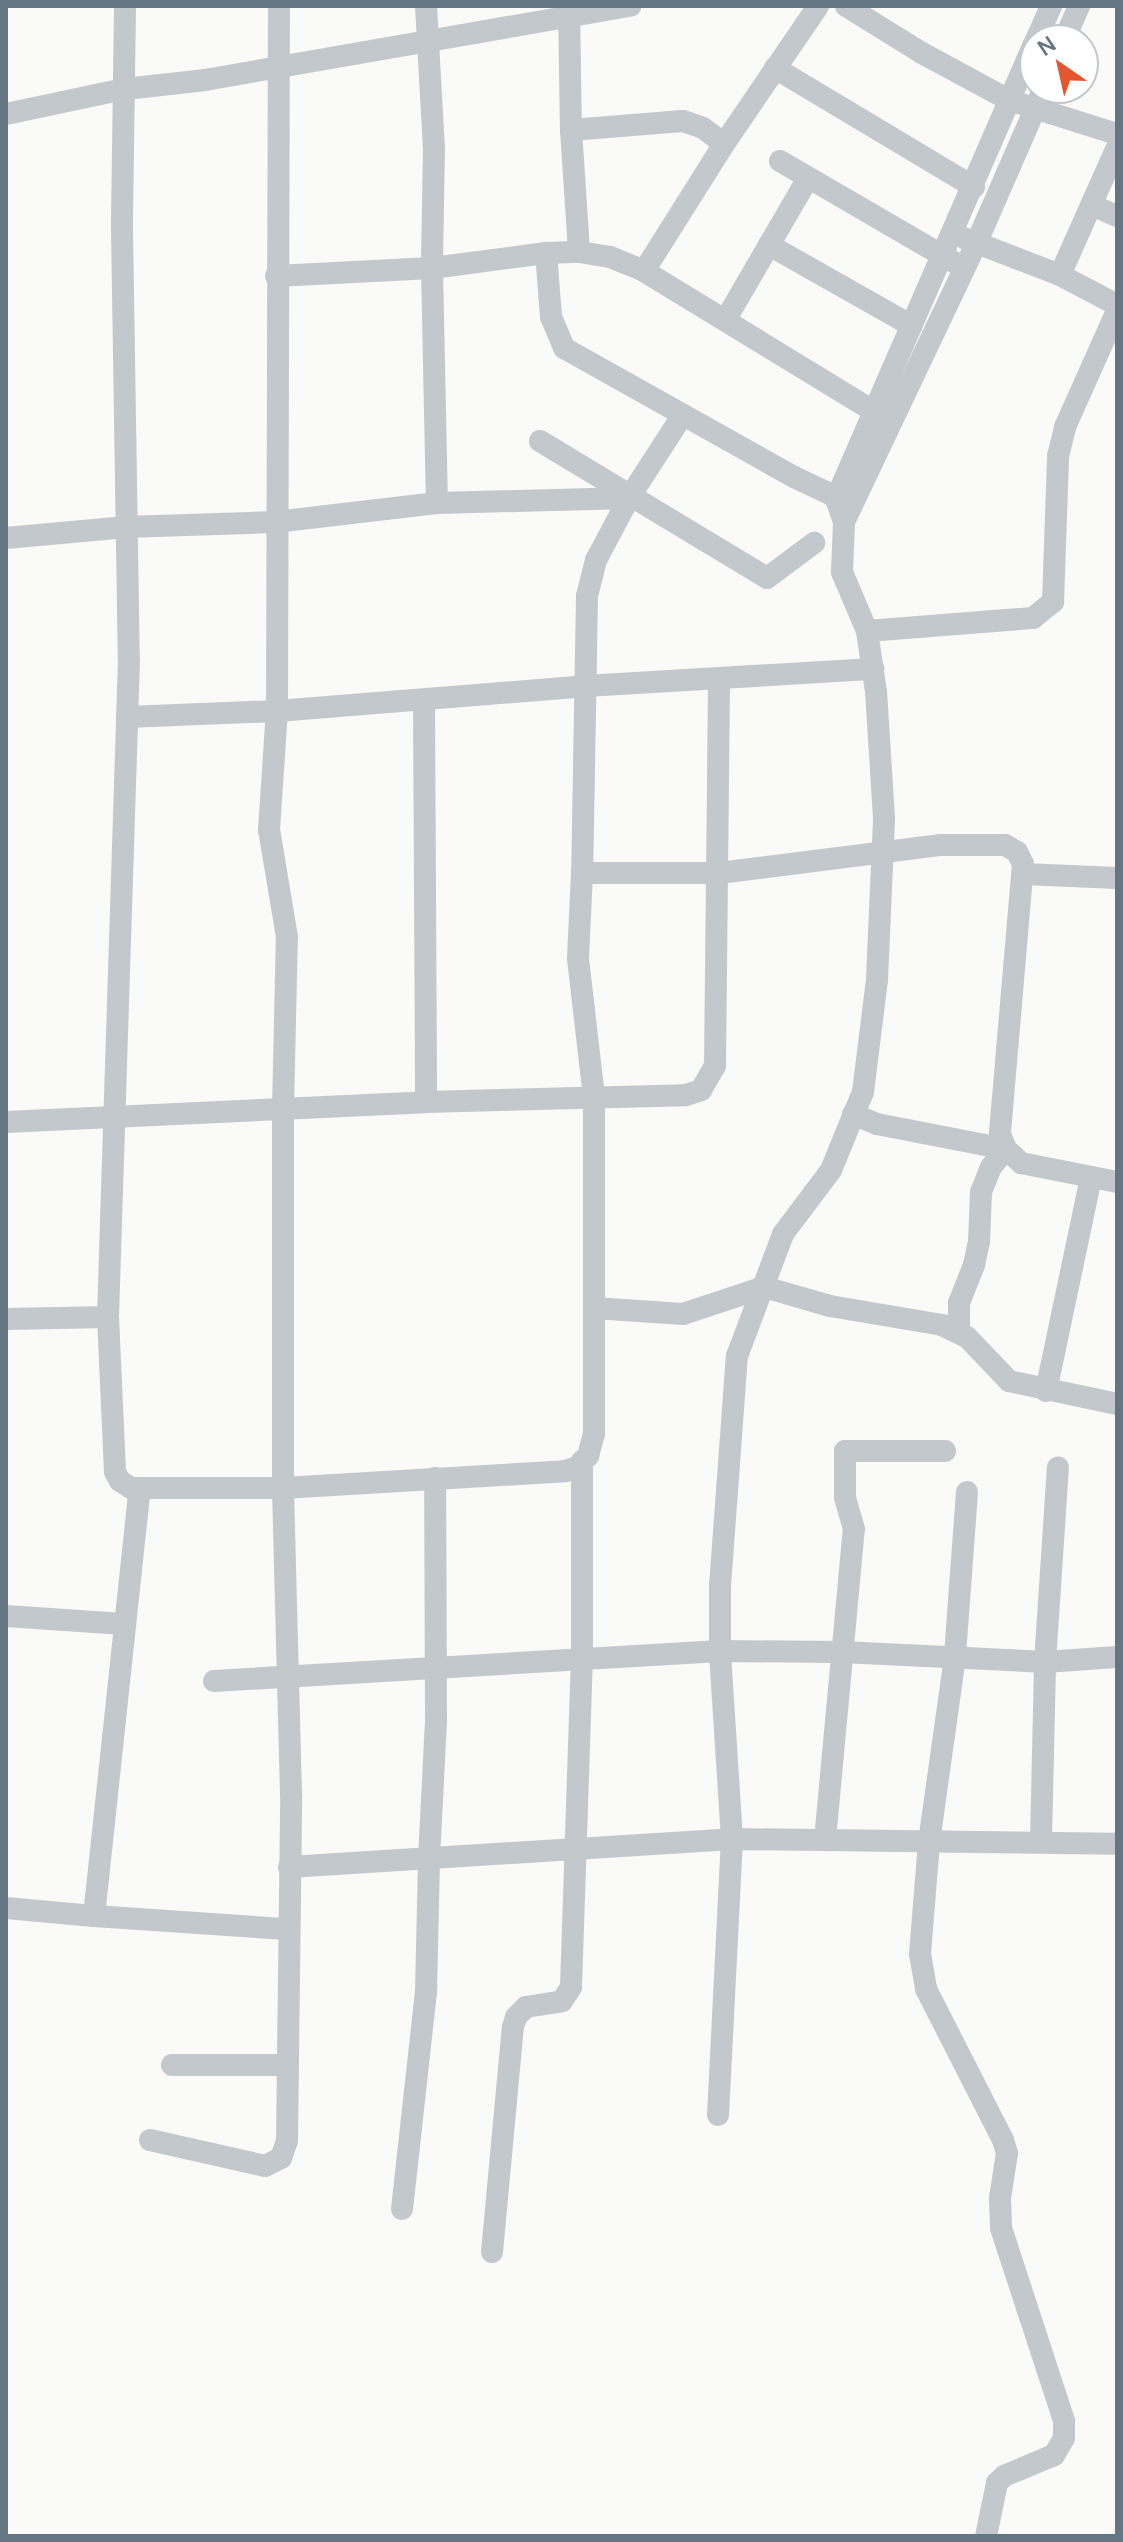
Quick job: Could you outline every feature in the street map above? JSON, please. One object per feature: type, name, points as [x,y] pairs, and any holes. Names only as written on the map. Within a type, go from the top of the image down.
[{"type":"street","points":[[125,6],[122,228],[127,717],[108,1317],[115,1472],[120,1481],[140,1488],[283,1488],[565,1471],[588,1456],[594,1433],[594,1097],[578,958],[587,596],[596,560],[629,498],[682,416]]},
{"type":"street","points":[[150,2140],[265,2166],[281,2158],[287,2141],[290,1676],[283,1488],[283,1108],[287,937],[269,830],[277,711],[275,522],[279,6]]},
{"type":"street","points":[[426,6],[434,148],[432,268],[437,503]]},
{"type":"street","points":[[6,114],[125,89],[279,68],[569,11],[631,6]]},
{"type":"street","points":[[644,271],[724,144],[818,6]]},
{"type":"street","points":[[846,6],[922,53],[1009,100],[1019,99]]},
{"type":"street","points":[[569,11],[571,130],[579,252]]},
{"type":"street","points":[[775,68],[974,187]]},
{"type":"street","points":[[871,442],[872,410],[954,234],[1019,78]]},
{"type":"street","points":[[718,2115],[732,1839],[720,1651],[720,1586],[737,1356],[783,1234],[831,1170],[863,1092],[877,980],[884,818],[874,669],[867,631],[842,572],[845,508],[871,442],[976,244],[1037,104]]},
{"type":"street","points":[[1053,104],[1117,134]]},
{"type":"street","points":[[571,130],[683,121],[703,128],[724,144]]},
{"type":"street","points":[[1060,275],[1117,147]]},
{"type":"street","points":[[780,161],[964,268]]},
{"type":"street","points":[[726,319],[808,178]]},
{"type":"street","points":[[1092,205],[1117,216]]},
{"type":"street","points":[[867,631],[1033,618],[1053,602],[1058,456],[1065,427],[1117,308],[1060,275],[954,234]]},
{"type":"street","points":[[769,245],[912,326]]},
{"type":"street","points":[[276,276],[432,268],[546,253],[579,252],[610,257],[644,271],[872,410]]},
{"type":"street","points":[[546,253],[551,317],[564,348],[845,508]]},
{"type":"street","points":[[540,441],[629,498],[767,578],[814,543]]},
{"type":"street","points":[[6,538],[126,527],[275,522],[437,503],[629,498]]},
{"type":"street","points":[[127,717],[277,711],[585,686],[874,669]]},
{"type":"street","points":[[6,1122],[426,1102],[686,1095],[701,1090],[710,1081],[715,1066],[719,679]]},
{"type":"street","points":[[424,700],[426,1102]]},
{"type":"street","points":[[582,873],[719,873],[883,851],[994,842],[1017,852],[1023,864],[1023,874],[1000,1134],[1006,1149],[1021,1163],[1117,1182]]},
{"type":"street","points":[[1023,874],[1117,878]]},
{"type":"street","points":[[853,1114],[877,1124],[1006,1149]]},
{"type":"street","points":[[959,1331],[959,1303],[979,1242],[981,1192],[991,1167],[1006,1149]]},
{"type":"street","points":[[1046,1391],[1091,1178]]},
{"type":"street","points":[[594,1308],[683,1314],[764,1287],[830,1306],[959,1331],[977,1345],[1009,1381],[1117,1404]]},
{"type":"street","points":[[6,1319],[108,1317]]},
{"type":"street","points":[[825,1840],[854,1529],[845,1497],[845,1451],[945,1451]]},
{"type":"street","points":[[492,2252],[513,2027],[516,2017],[526,2007],[562,2001],[568,1995],[582,1658],[582,1461]]},
{"type":"street","points":[[1041,1841],[1045,1662],[1058,1467]]},
{"type":"street","points":[[402,2209],[425,2008],[436,1722],[435,1478]]},
{"type":"street","points":[[94,1916],[140,1488]]},
{"type":"street","points":[[967,1492],[955,1657],[929,1842],[920,1935],[922,1973],[926,1989],[1003,2140],[1007,2153],[1000,2198],[1001,2228],[1064,2421],[1064,2438],[1054,2455],[1004,2476],[997,2483],[986,2536]]},
{"type":"street","points":[[6,1616],[124,1624]]},
{"type":"street","points":[[214,1681],[720,1651],[842,1652],[1045,1662],[1117,1657]]},
{"type":"street","points":[[289,1867],[732,1839],[1117,1844]]},
{"type":"street","points":[[6,1908],[287,1929]]},
{"type":"street","points":[[172,2065],[287,2065]]}]
